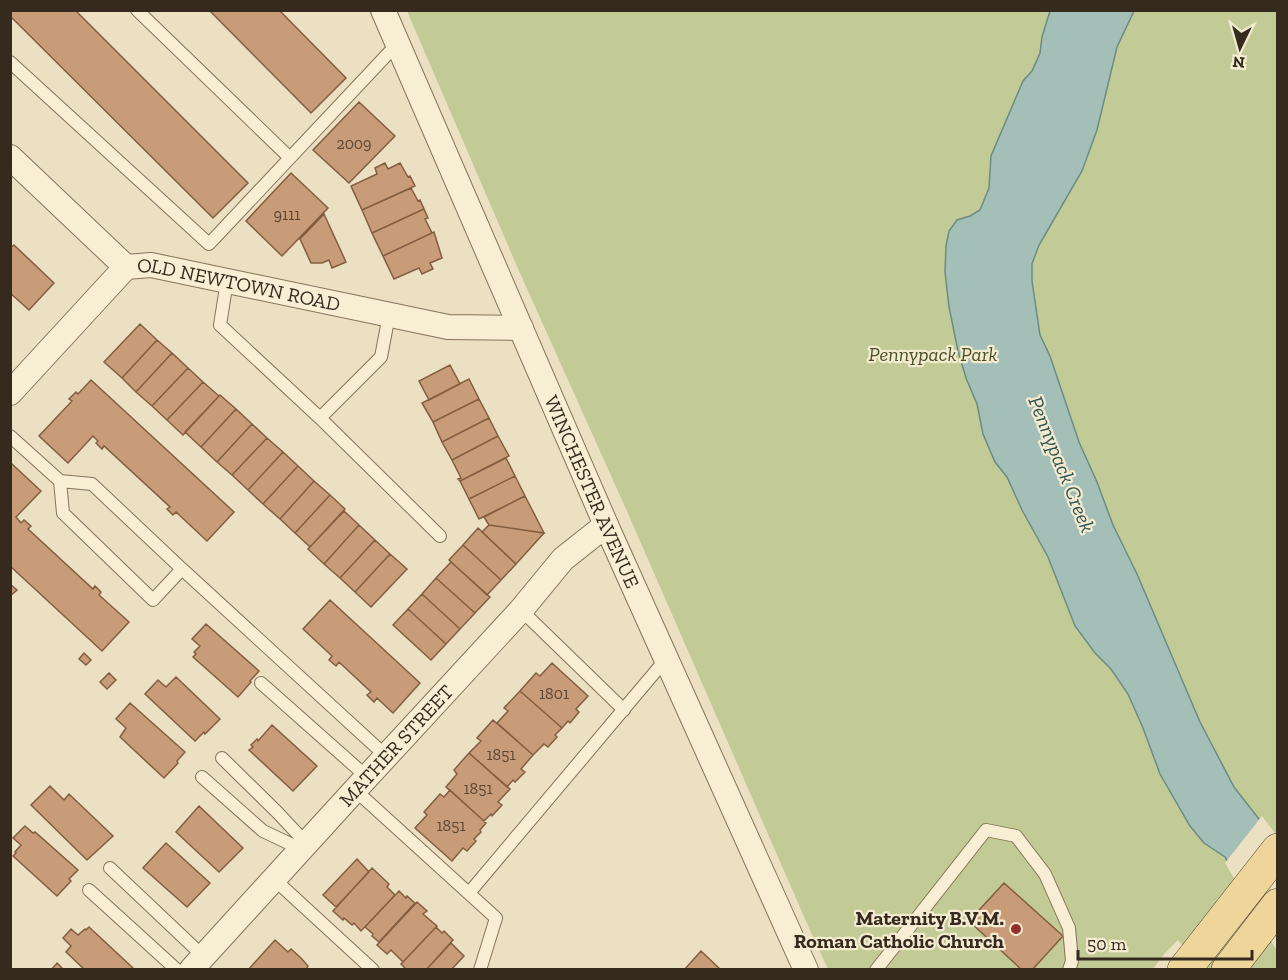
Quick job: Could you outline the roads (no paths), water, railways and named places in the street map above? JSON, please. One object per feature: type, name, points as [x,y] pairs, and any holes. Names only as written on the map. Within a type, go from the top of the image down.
[{"type":"main road","points":[[1184,969],[1278,850]]},
{"type":"main road","points":[[1228,969],[1278,905]]},
{"type":"street","name":"WINCHESTER AVENUE","points":[[383,10],[606,525],[805,969]]},
{"type":"street","points":[[10,157],[126,267]]},
{"type":"street","name":"OLD NEWTOWN ROAD","points":[[10,393],[126,267],[151,265],[448,327],[521,328]]},
{"type":"street","name":"MATHER STREET","points":[[193,966],[521,610],[563,560],[606,525]]},
{"type":"lane","points":[[137,10],[290,158]]},
{"type":"lane","points":[[10,62],[209,244],[398,43]]},
{"type":"lane","points":[[226,281],[220,325],[320,418],[440,536]]},
{"type":"lane","points":[[320,418],[381,357],[388,315]]},
{"type":"lane","points":[[10,436],[60,481],[92,483],[182,569],[387,756]]},
{"type":"lane","points":[[60,481],[63,513],[153,600],[182,569]]},
{"type":"lane","points":[[521,610],[624,710]]},
{"type":"lane","points":[[469,894],[666,659]]},
{"type":"lane","points":[[261,682],[469,894],[496,918],[480,969]]},
{"type":"lane","points":[[222,758],[304,846]]},
{"type":"lane","points":[[202,777],[263,831],[304,846]]},
{"type":"lane","points":[[879,969],[986,830],[1016,836],[1045,874],[1069,928],[1072,961],[1069,969]]},
{"type":"lane","points":[[110,868],[193,966]]},
{"type":"lane","points":[[274,879],[373,969]]},
{"type":"lane","points":[[89,890],[193,966]]},
{"type":"water","name":"Pennypack Creek","points":[[1050,11],[1134,11],[1117,47],[1097,130],[1082,171],[1039,245],[1032,264],[1032,281],[1040,335],[1050,356],[1079,442],[1113,525],[1137,574],[1200,722],[1234,787],[1277,842],[1277,947],[1225,857],[1204,843],[1190,826],[1160,774],[1128,694],[1111,669],[1095,653],[1075,626],[1048,557],[1007,477],[995,462],[983,434],[977,404],[958,351],[945,272],[949,231],[957,220],[980,210],[989,188],[991,156],[1023,81],[1032,71],[1040,53]]},
{"type":"place","name":"Maternity B.V.M. Roman Catholic Church","points":[[1016,929]]},
{"type":"park label","name":"Pennypack Park","points":[[933,354]]}]
